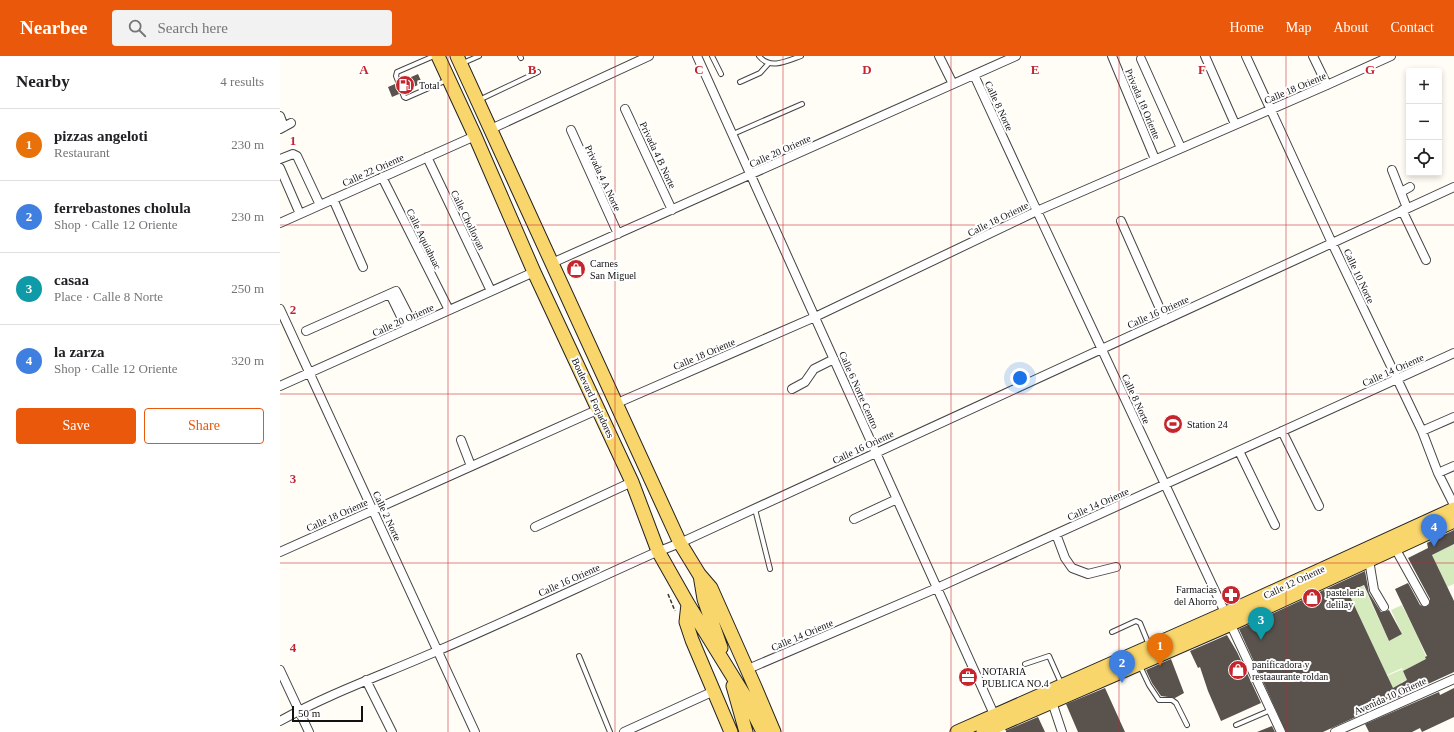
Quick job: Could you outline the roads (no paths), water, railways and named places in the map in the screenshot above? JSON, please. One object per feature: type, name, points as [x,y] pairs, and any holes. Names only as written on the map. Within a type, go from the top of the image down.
[{"type":"main road","name":"Boulevard Forjadores","points":[[438,56],[475,136],[534,272],[632,482],[658,551],[688,604],[746,698],[762,732]]},
{"type":"main road","name":"Boulevard Forjadores","points":[[459,60],[680,543],[711,588],[748,669],[774,732]]},
{"type":"main road","name":"Calle 12 Oriente","points":[[957,732],[998,724],[1139,664],[1229,618],[1454,508]]},
{"type":"main road","name":"Calle 12 Oriente","points":[[983,732],[1062,686],[1150,647],[1229,618],[1369,560],[1454,521]]},
{"type":"main road","points":[[700,574],[704,600],[729,672],[746,732]]},
{"type":"main road","points":[[688,604],[686,622],[731,732]]},
{"type":"street","points":[[491,129],[649,56]]},
{"type":"street","name":"Calle 6 Norte Centro","points":[[698,56],[998,724]]},
{"type":"street","points":[[939,56],[953,84]]},
{"type":"street","name":"Calle 20 Oriente","points":[[552,263],[1016,56]]},
{"type":"street","name":"Privada 18 Oriente","points":[[1112,56],[1155,159]]},
{"type":"street","points":[[1204,56],[1235,124]]},
{"type":"street","name":"Calle 10 Norte","points":[[1246,56],[1332,243],[1422,431],[1438,473],[1454,505]]},
{"type":"street","points":[[1313,56],[1327,86]]},
{"type":"street","name":"Calle 18 Oriente","points":[[616,404],[815,317],[1036,211],[1235,124],[1327,86],[1372,60],[1390,56]]},
{"type":"street","name":"Privada 18 Oriente","points":[[1141,59],[1181,148]]},
{"type":"street","name":"Calle 8 Norte","points":[[974,75],[1036,211],[1229,618],[1281,732]]},
{"type":"street","name":"Privada 4 B Norte","points":[[625,109],[672,210]]},
{"type":"street","points":[[280,116],[285,126]]},
{"type":"street","name":"Privada 4 A Norte","points":[[570,130],[618,234]]},
{"type":"street","name":"Calle 22 Oriente","points":[[280,223],[475,136]]},
{"type":"street","points":[[280,160],[294,154],[297,156],[320,205]]},
{"type":"street","name":"Calle Cholloyan","points":[[427,157],[491,291]]},
{"type":"street","points":[[280,168],[300,214]]},
{"type":"street","points":[[1392,170],[1401,192],[1404,209],[1426,260]]},
{"type":"street","name":"Calle Aquiahuac","points":[[382,177],[449,310]]},
{"type":"street","points":[[1401,192],[1410,187]]},
{"type":"street","name":"Calle 16 Oriente","points":[[280,721],[366,680],[437,651],[658,551],[680,543],[1101,348],[1454,187]]},
{"type":"street","points":[[333,199],[363,267]]},
{"type":"street","points":[[1121,221],[1165,320]]},
{"type":"street","name":"Calle 20 Oriente","points":[[280,386],[534,272]]},
{"type":"street","points":[[306,331],[396,291],[410,327]]},
{"type":"street","name":"Calle 2 Norte","points":[[280,310],[475,732]]},
{"type":"street","name":"Calle 14 Oriente","points":[[748,669],[937,588],[1454,353]]},
{"type":"street","points":[[792,389],[805,382],[814,369],[834,359]]},
{"type":"street","name":"Calle 18 Oriente","points":[[280,552],[599,409]]},
{"type":"street","points":[[1422,431],[1454,417]]},
{"type":"street","points":[[1282,431],[1320,506]]},
{"type":"street","points":[[461,440],[471,466]]},
{"type":"street","points":[[1239,451],[1275,525]]},
{"type":"street","points":[[1438,473],[1454,466]]},
{"type":"street","points":[[535,527],[632,482]]},
{"type":"street","points":[[854,519],[897,499]]},
{"type":"street","points":[[1056,534],[1065,558],[1072,568],[1088,574],[1116,567]]},
{"type":"street","points":[[1395,548],[1425,602]]},
{"type":"street","points":[[1369,560],[1374,590],[1384,607]]},
{"type":"street","points":[[280,670],[309,732]]},
{"type":"street","name":"Avenida 10 Oriente","points":[[1335,732],[1454,679]]},
{"type":"street","points":[[366,680],[392,732]]},
{"type":"street","points":[[624,732],[714,691]]},
{"type":"street","points":[[1052,702],[1062,732]]},
{"type":"lane","points":[[434,56],[397,72],[396,76],[404,97],[406,98],[448,79]]},
{"type":"lane","points":[[459,60],[479,56]]},
{"type":"lane","points":[[712,56],[721,74]]},
{"type":"lane","points":[[759,56],[768,63],[780,64],[801,56]]},
{"type":"lane","points":[[740,82],[760,72],[768,63]]},
{"type":"lane","points":[[477,101],[538,72]]},
{"type":"lane","points":[[733,134],[802,104]]},
{"type":"lane","points":[[754,508],[770,569]]},
{"type":"lane","points":[[1112,632],[1136,621],[1140,623],[1150,647]]},
{"type":"lane","points":[[579,656],[610,732]]},
{"type":"lane","points":[[1025,664],[1049,656],[1062,686]]},
{"type":"lane","points":[[1139,664],[1149,686],[1159,700],[1172,700],[1176,703],[1187,725]]},
{"type":"lane","points":[[1236,724],[1271,710]]},
{"type":"place","name":"Total","points":[[405,85]]},
{"type":"place","name":"Carnes San Miguel","points":[[576,269]]},
{"type":"place","name":"Station 24","points":[[1173,424]]},
{"type":"place","name":"la zarza","points":[[1434,547]]},
{"type":"place","name":"Farmacias del Ahorro","points":[[1231,595]]},
{"type":"place","name":"pasteleria delilay","points":[[1312,598]]},
{"type":"place","name":"casaa","points":[[1261,640]]},
{"type":"place","name":"pizzas angeloti","points":[[1160,666]]},
{"type":"place","name":"panificadora y restaaurante roldan","points":[[1238,670]]},
{"type":"place","name":"NOTARIA PUBLICA NO.4","points":[[968,677]]},
{"type":"place","name":"ferrebastones cholula","points":[[1122,683]]}]
